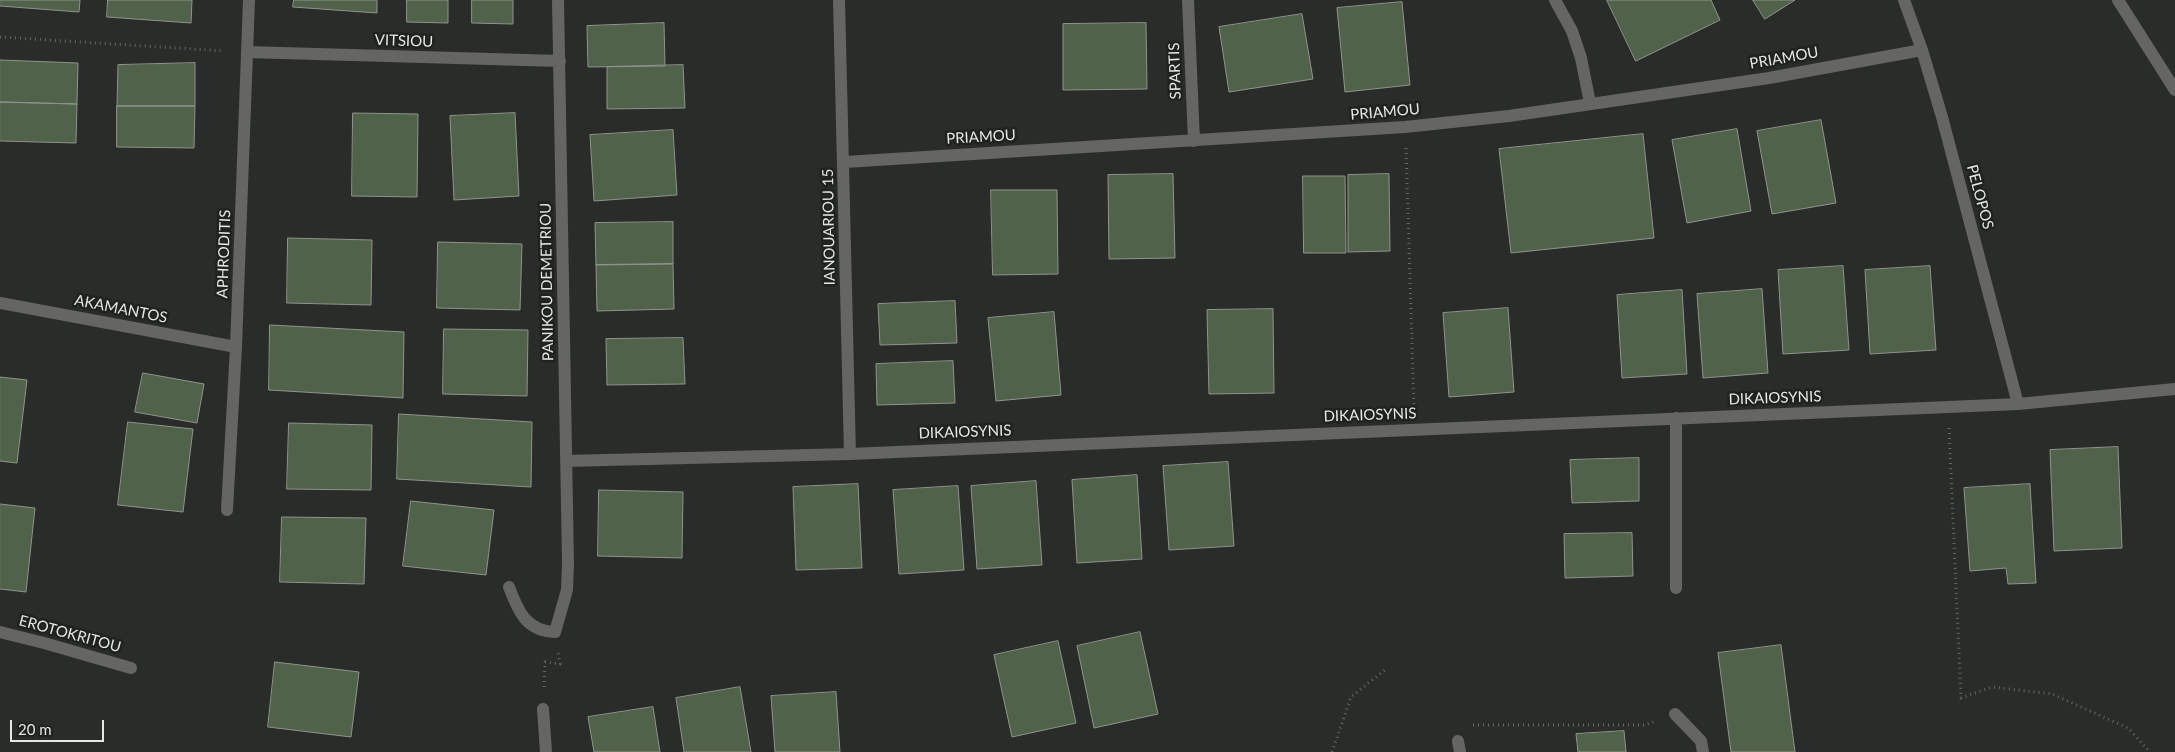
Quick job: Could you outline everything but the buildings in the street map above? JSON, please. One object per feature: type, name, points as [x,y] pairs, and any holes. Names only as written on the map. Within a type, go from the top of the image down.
[{"type":"street","name":"APHRODITIS","points":[[227,510],[236,347],[249,0]]},
{"type":"street","name":"PANIKOU DEMETRIOU","points":[[509,587],[518,612],[541,631],[555,632],[568,590],[558,0]]},
{"type":"street","name":"IANOUARIOU 15","points":[[839,0],[850,454]]},
{"type":"street","name":"SPARTIS","points":[[1188,0],[1194,141]]},
{"type":"street","points":[[1556,0],[1572,31],[1581,58],[1590,103]]},
{"type":"street","name":"PELOPOS","points":[[1904,0],[1922,50],[2018,404]]},
{"type":"street","points":[[2118,0],[2175,90]]},
{"type":"street","name":"PRIAMOU","points":[[844,162],[1405,127],[1509,116],[1769,78],[1922,50]]},
{"type":"street","name":"VITSIOU","points":[[248,52],[560,61]]},
{"type":"street","name":"AKAMANTOS","points":[[0,303],[236,347]]},
{"type":"street","name":"DIKAIOSYNIS","points":[[566,461],[850,454],[2018,404],[2175,389]]},
{"type":"street","points":[[1676,418],[1676,588]]},
{"type":"street","name":"EROTOKRITOU","points":[[0,632],[130,668]]},
{"type":"street","points":[[544,709],[546,752]]},
{"type":"street","points":[[1676,714],[1701,741],[1703,752]]},
{"type":"path","points":[[0,37],[248,52]]},
{"type":"path","points":[[1405,127],[1415,430]]},
{"type":"path","points":[[1948,407],[1961,698],[1992,687],[2052,694],[2128,728],[2150,752]]},
{"type":"path","points":[[545,662],[560,664]]},
{"type":"path","points":[[1332,752],[1351,697],[1386,670]]},
{"type":"path","points":[[1459,747],[1467,725],[1646,725],[1676,714]]}]
